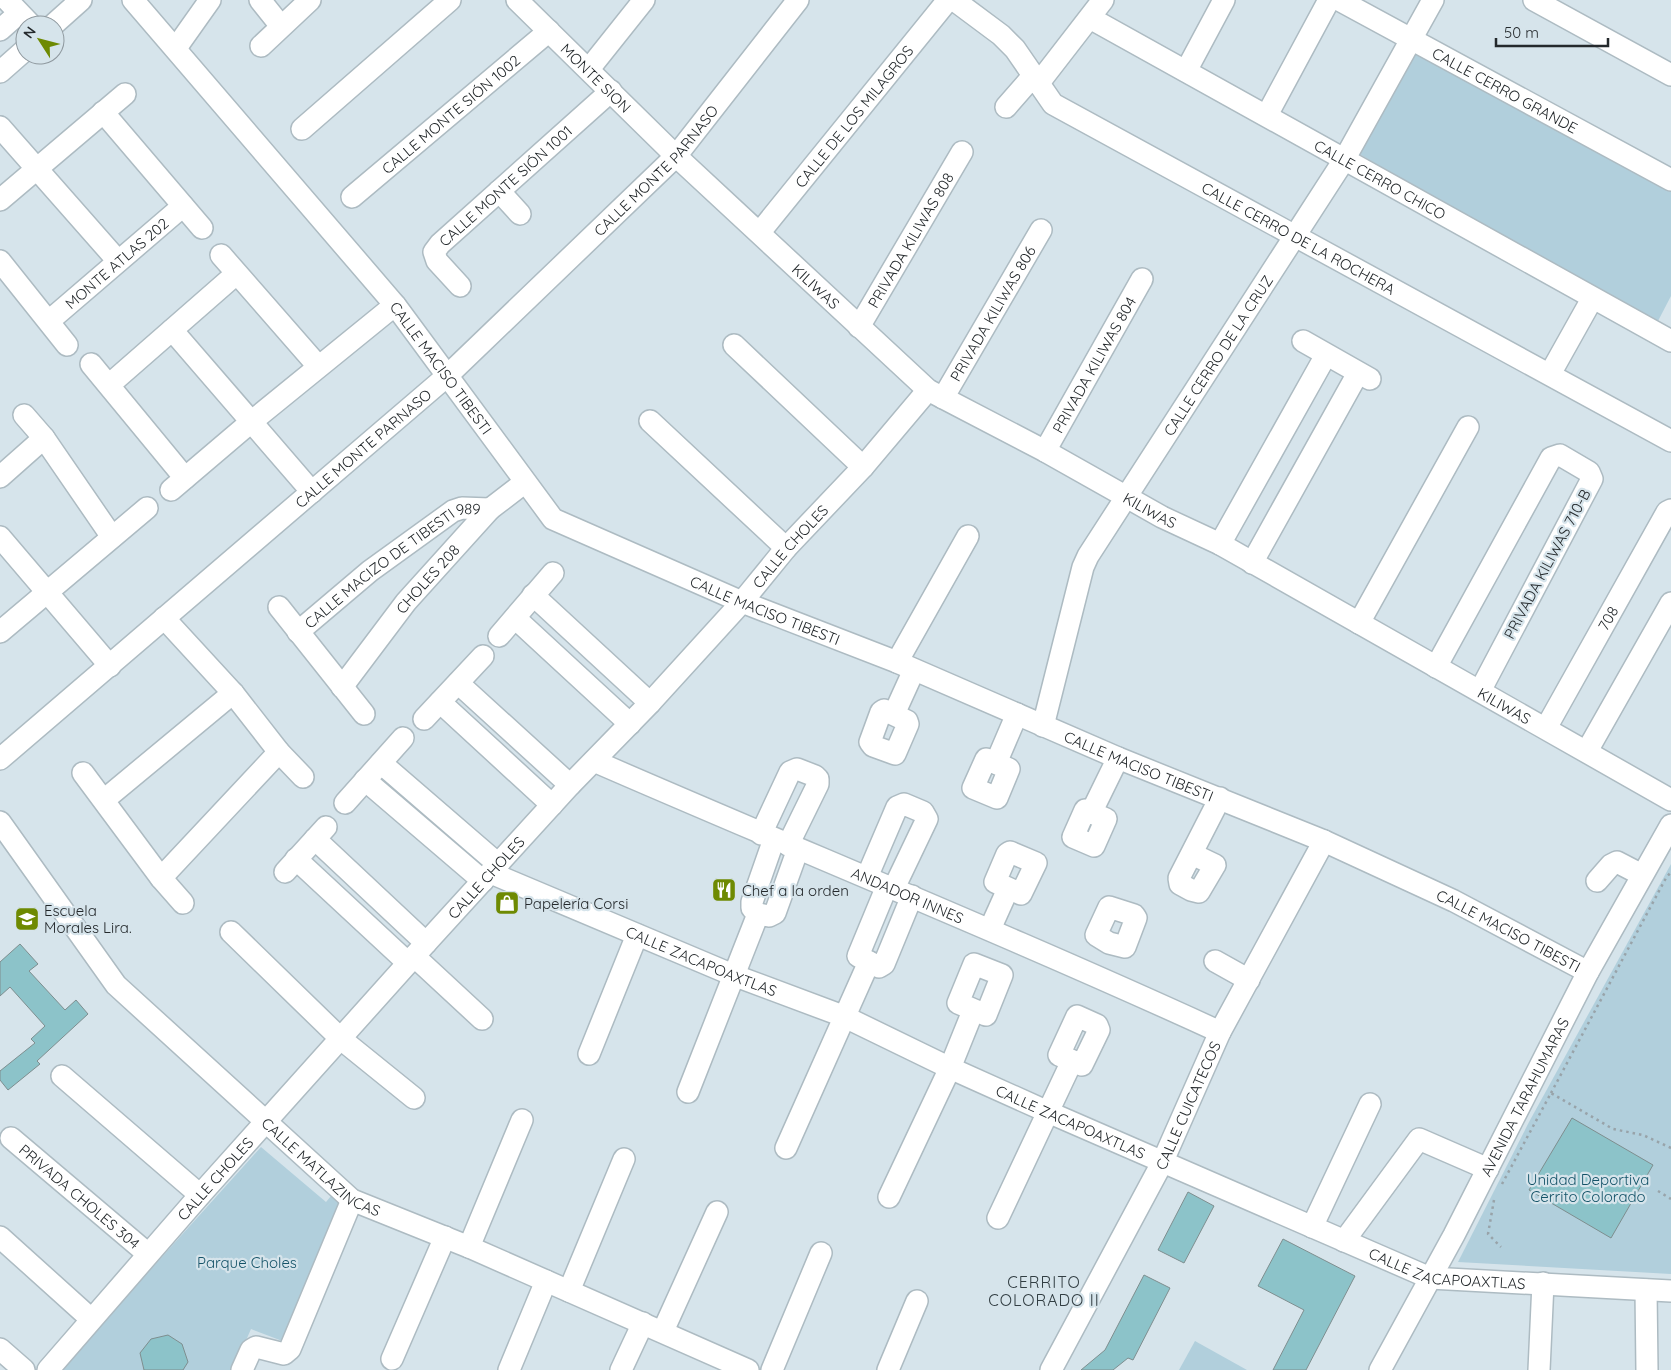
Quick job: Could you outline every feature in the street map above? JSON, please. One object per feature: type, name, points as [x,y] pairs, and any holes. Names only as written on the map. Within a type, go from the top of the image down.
[{"type":"street","points":[[64,15],[81,0]]},
{"type":"street","name":"CALLE MACISO TIBESTI","points":[[133,0],[395,305],[524,483],[548,514],[559,523],[742,602],[905,666],[1118,758],[1324,841],[1454,901],[1588,972]]},
{"type":"street","points":[[176,48],[210,0]]},
{"type":"street","points":[[260,0],[280,25]]},
{"type":"street","points":[[261,46],[280,25],[310,0]]},
{"type":"street","points":[[302,129],[450,0]]},
{"type":"street","name":"MONTE SION","points":[[518,0],[676,156]]},
{"type":"street","points":[[589,69],[644,0]]},
{"type":"street","name":"CALLE MONTE PARNASO","points":[[0,759],[448,376],[676,156],[798,0]]},
{"type":"street","name":"CALLE DE LOS MILAGROS","points":[[760,232],[948,0]]},
{"type":"street","name":"CALLE CERRO DE LA ROCHERA","points":[[954,0],[1001,35],[1015,49],[1053,104],[1671,441]]},
{"type":"street","points":[[1006,107],[1035,80],[1090,18],[1103,0]]},
{"type":"street","points":[[1186,71],[1224,0]]},
{"type":"street","points":[[1267,115],[1329,0]]},
{"type":"street","name":"CALLE CERRO GRANDE","points":[[1339,0],[1411,40],[1668,172]]},
{"type":"street","name":"CALLE CERRO DE LA CRUZ","points":[[1043,726],[1083,567],[1125,497],[1344,160],[1433,0]]},
{"type":"street","points":[[1534,0],[1671,75]]},
{"type":"street","points":[[0,30],[19,13]]},
{"type":"street","name":"CALLE CERRO CHICO","points":[[1090,18],[1671,341]]},
{"type":"street","name":"CALLE MONTE SIÓN 1002","points":[[352,197],[549,31]]},
{"type":"street","points":[[0,72],[15,59]]},
{"type":"street","name":"CALLE MONTE SIÓN 1001","points":[[460,286],[437,261],[434,252],[440,244],[611,91]]},
{"type":"street","points":[[0,200],[125,94]]},
{"type":"street","points":[[103,112],[202,228]]},
{"type":"street","points":[[0,127],[118,262]]},
{"type":"street","name":"PRIVADA KILIWAS 808","points":[[858,327],[962,152]]},
{"type":"street","name":"KILIWAS","points":[[676,156],[760,232],[858,327],[935,394],[1045,451],[1125,497],[1220,544],[1671,800]]},
{"type":"street","points":[[499,191],[520,214]]},
{"type":"street","name":"MONTE ATLAS 202","points":[[49,321],[183,206]]},
{"type":"street","name":"PRIVADA KILIWAS 806","points":[[935,394],[1041,230]]},
{"type":"street","points":[[221,255],[318,366]]},
{"type":"street","points":[[0,261],[67,345]]},
{"type":"street","points":[[109,385],[236,274]]},
{"type":"street","name":"PRIVADA KILIWAS 804","points":[[1045,451],[1142,279]]},
{"type":"street","points":[[1550,374],[1592,298]]},
{"type":"street","points":[[90,364],[109,385],[178,484],[250,422],[395,305]]},
{"type":"street","points":[[172,330],[312,492]]},
{"type":"street","points":[[1252,563],[1365,377],[1303,342]]},
{"type":"street","points":[[734,345],[863,467]]},
{"type":"street","points":[[1220,544],[1326,355]]},
{"type":"street","name":"CALLE CHOLES","points":[[48,1370],[90,1319],[416,954],[570,785],[650,703],[742,602],[786,548],[935,394]]},
{"type":"street","points":[[24,415],[44,438],[112,537]]},
{"type":"street","points":[[650,421],[786,548]]},
{"type":"street","points":[[1360,623],[1468,427]]},
{"type":"street","points":[[0,477],[44,438]]},
{"type":"street","name":"PRIVADA KILIWAS 710-B","points":[[1436,667],[1552,458],[1560,456],[1589,472],[1592,479],[1480,691]]},
{"type":"street","name":"CHOLES 208","points":[[342,687],[406,602],[490,509],[524,483]]},
{"type":"street","points":[[0,632],[147,508]]},
{"type":"street","name":"CALLE MACIZO DE TIBESTI 989","points":[[298,632],[370,571],[453,511],[462,508],[490,509]]},
{"type":"street","name":"708","points":[[1546,728],[1667,512],[1671,510]]},
{"type":"street","points":[[894,714],[905,666],[968,536]]},
{"type":"street","points":[[0,537],[110,666]]},
{"type":"street","points":[[499,636],[553,573]]},
{"type":"street","points":[[533,595],[650,703]]},
{"type":"street","points":[[1587,751],[1671,603]]},
{"type":"street","name":"CALLE MACIZO DE TIBESTI 989","points":[[279,606],[364,714]]},
{"type":"street","points":[[164,618],[233,693],[279,752],[303,777]]},
{"type":"street","points":[[515,618],[630,724]]},
{"type":"street","points":[[424,719],[483,656]]},
{"type":"street","points":[[458,684],[570,785]]},
{"type":"street","points":[[104,800],[233,693]]},
{"type":"street","points":[[440,702],[552,805]]},
{"type":"street","points":[[996,763],[1017,714]]},
{"type":"street","points":[[344,803],[403,738]]},
{"type":"street","points":[[160,878],[279,752]]},
{"type":"street","points":[[1092,811],[1118,758]]},
{"type":"street","name":"ANDADOR INNES","points":[[594,761],[780,842],[1094,974],[1220,1032]]},
{"type":"street","points":[[381,763],[490,873]]},
{"type":"street","points":[[83,773],[160,878],[183,903]]},
{"type":"street","points":[[365,780],[490,873]]},
{"type":"street","points":[[1192,854],[1220,798]]},
{"type":"street","points":[[786,1148],[843,1016],[869,962],[879,967],[884,964],[898,890],[927,819],[923,812],[904,804],[897,807],[867,877]]},
{"type":"street","name":"CALLE MATLAZINCAS","points":[[0,822],[116,985],[352,1200],[469,1247],[663,1331],[747,1370]]},
{"type":"street","name":"AVENIDA TARAHUMARAS","points":[[1380,1370],[1488,1169],[1588,972],[1671,825]]},
{"type":"street","points":[[416,954],[291,866],[321,833],[416,954],[482,1019]]},
{"type":"street","name":"CALLE CUICATECOS","points":[[1051,1370],[1162,1163],[1220,1032],[1324,841]]},
{"type":"street","points":[[688,1092],[758,914],[770,916],[775,913],[780,842]]},
{"type":"street","points":[[1597,881],[1611,865],[1617,862],[1642,875]]},
{"type":"street","name":"CALLE ZACAPOAXTLAS","points":[[490,873],[733,975],[843,1016],[950,1068],[1162,1163],[1430,1278],[1671,1290]]},
{"type":"street","points":[[990,929],[1008,889]]},
{"type":"street","points":[[231,932],[341,1039],[414,1098]]},
{"type":"street","points":[[589,1054],[638,935]]},
{"type":"street","points":[[1094,974],[1109,943]]},
{"type":"street","points":[[1215,961],[1249,980]]},
{"type":"street","points":[[889,1196],[950,1068],[973,1010]]},
{"type":"street","points":[[998,1218],[1072,1061]]},
{"type":"street","points":[[62,1076],[200,1195]]},
{"type":"street","points":[[1312,1227],[1370,1104]]},
{"type":"street","points":[[469,1247],[522,1120]]},
{"type":"street","name":"PRIVADA CHOLES 304","points":[[11,1138],[148,1254]]},
{"type":"street","points":[[1344,1241],[1419,1139],[1488,1169]]},
{"type":"street","points":[[569,1291],[624,1159]]},
{"type":"street","points":[[242,1370],[251,1350],[262,1348],[277,1354],[284,1354],[290,1349],[352,1200]]},
{"type":"street","points":[[663,1331],[717,1212]]},
{"type":"street","points":[[0,1237],[90,1319]]},
{"type":"street","points":[[392,1359],[444,1237]]},
{"type":"street","points":[[772,1370],[821,1253]]},
{"type":"street","points":[[509,1370],[546,1281]]},
{"type":"street","points":[[1539,1370],[1542,1283]]},
{"type":"street","points":[[1646,1290],[1647,1370]]},
{"type":"street","points":[[888,1370],[917,1301]]},
{"type":"street","points":[[622,1370],[643,1323]]},
{"type":"street","points":[[0,1349],[24,1370]]},
{"type":"path","points":[[1501,1247],[1488,1234],[1494,1200],[1661,887],[1671,872]]},
{"type":"path","points":[[1551,1093],[1613,1129],[1643,1135],[1671,1148]]},
{"type":"path","points":[[1658,1191],[1671,1199]]},
{"type":"green space","points":[[1412,47],[1671,191],[1671,296],[1658,321],[1594,293],[1351,149]]},
{"type":"green space","name":"Unidad Deportiva Cerrito Colorado","points":[[1671,864],[1671,1274],[1458,1262],[1529,1122]]},
{"type":"green space","name":"Parque Choles","points":[[261,1147],[326,1202],[331,1196],[346,1201],[285,1342],[251,1329],[233,1370],[60,1370]]},
{"type":"green space","points":[[1195,1341],[1247,1370],[1179,1370]]},
{"type":"building","points":[[20,944],[38,964],[29,971],[65,1010],[76,1000],[88,1014],[37,1061],[40,1064],[8,1090],[0,1080],[0,1071],[35,1043],[31,1039],[45,1026],[10,987],[0,996],[0,962]]},
{"type":"building","points":[[1572,1118],[1653,1165],[1611,1238],[1529,1190]]},
{"type":"building","points":[[1188,1192],[1214,1206],[1184,1263],[1158,1250]]},
{"type":"building","points":[[1283,1239],[1355,1276],[1306,1370],[1273,1370],[1304,1310],[1258,1286]]},
{"type":"building","points":[[1144,1275],[1170,1288],[1133,1360],[1128,1358],[1113,1370],[1081,1370],[1105,1350]]},
{"type":"building","points":[[168,1335],[182,1344],[188,1362],[183,1370],[144,1370],[140,1353],[151,1339]]},
{"type":"place","name":"Chef a la orden","points":[[724,890]]},
{"type":"place","name":"Papelería Corsi","points":[[507,903]]},
{"type":"place","name":"Escuela Morales Lira.","points":[[27,919]]},
{"type":"district","name":"CERRITO COLORADO II","points":[[1044,1291]]}]
